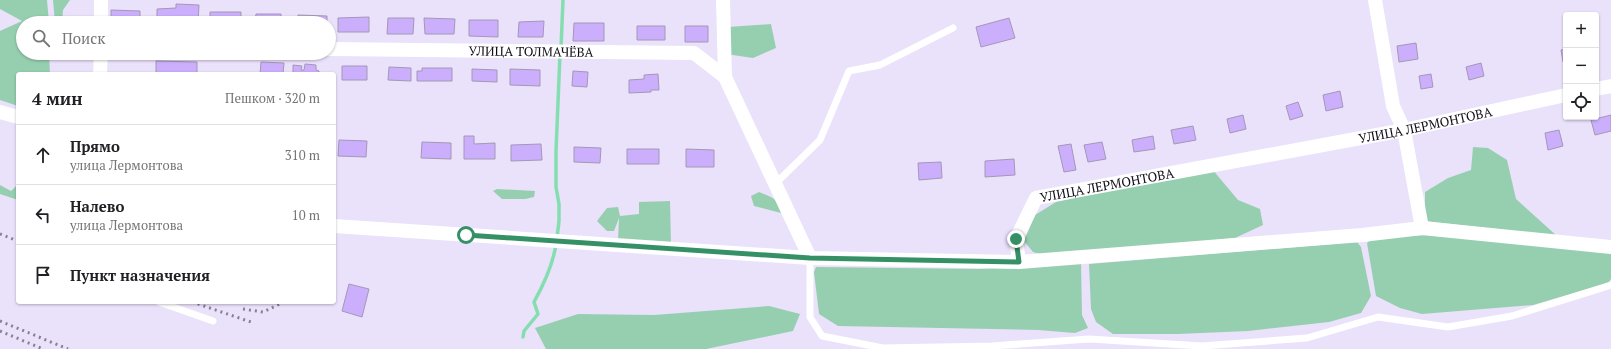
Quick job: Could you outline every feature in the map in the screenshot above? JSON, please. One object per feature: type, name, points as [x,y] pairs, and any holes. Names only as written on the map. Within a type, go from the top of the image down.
[{"type":"street","points":[[101,0],[101,16]]},
{"type":"street","points":[[723,0],[725,77],[810,258]]},
{"type":"street","points":[[1375,0],[1393,106],[1404,130],[1422,228]]},
{"type":"street","name":"УЛИЦА ТОЛМАЧЁВА","points":[[336,49],[694,53],[725,77]]},
{"type":"street","points":[[100,72],[101,60]]},
{"type":"street","points":[[1599,88],[1611,86]]},
{"type":"street","name":"УЛИЦА ЛЕРМОНТОВА","points":[[1019,262],[1016,239],[1036,198],[1404,130],[1563,96]]},
{"type":"street","points":[[0,112],[16,116]]},
{"type":"street","points":[[336,226],[810,258],[1019,262],[1362,235],[1422,228],[1611,246]]},
{"type":"lane","points":[[775,184],[820,140],[849,71],[880,65],[953,28]]},
{"type":"lane","points":[[810,258],[810,317],[822,336],[883,348],[992,346],[1089,339],[1202,346],[1307,338],[1378,317],[1448,327],[1512,316],[1611,285]]},
{"type":"lane","points":[[165,304],[214,321]]},
{"type":"green space","points":[[0,0],[47,0],[48,16],[16,16],[16,18],[0,9]]},
{"type":"green space","points":[[53,0],[70,0],[63,10],[63,16],[54,16]]},
{"type":"green space","points":[[16,24],[16,60],[49,60],[50,72],[16,72],[16,105],[0,100],[0,31]]},
{"type":"green space","points":[[771,24],[776,48],[753,58],[726,54],[728,27]]},
{"type":"green space","points":[[1473,147],[1488,148],[1507,160],[1516,199],[1557,236],[1425,221],[1425,192],[1448,178],[1471,170]]},
{"type":"green space","points":[[1212,169],[1238,200],[1260,209],[1263,225],[1235,238],[1046,256],[1033,252],[1024,241],[1035,215],[1056,202]]},
{"type":"green space","points":[[0,185],[11,191],[16,186],[16,199],[0,194]]},
{"type":"green space","points":[[497,189],[535,191],[534,197],[525,199],[502,199],[493,191]]},
{"type":"green space","points":[[759,192],[774,199],[780,208],[781,213],[754,206],[751,196]]},
{"type":"green space","points":[[670,201],[671,245],[618,240],[619,218],[614,231],[607,231],[597,221],[607,208],[618,207],[620,216],[639,214],[639,202]]},
{"type":"green space","points":[[1425,235],[1611,252],[1611,279],[1608,283],[1533,305],[1422,314],[1400,308],[1376,296],[1367,243],[1372,239]]},
{"type":"green space","points":[[1357,242],[1361,247],[1371,296],[1361,313],[1329,322],[1248,331],[1178,334],[1113,334],[1096,322],[1091,309],[1089,264]]},
{"type":"green space","points":[[1081,262],[1082,315],[1088,328],[1075,333],[1038,330],[838,326],[819,314],[814,272],[816,267],[979,269]]},
{"type":"green space","points":[[769,306],[800,314],[793,331],[706,349],[546,349],[535,328],[578,314],[654,315]]},
{"type":"building","points":[[176,4],[199,5],[198,16],[157,16],[157,9],[176,8]]},
{"type":"building","points":[[111,10],[140,11],[140,16],[111,16]]},
{"type":"building","points":[[210,12],[241,12],[241,16],[210,16]]},
{"type":"building","points":[[256,14],[281,14],[281,16],[256,16]]},
{"type":"building","points":[[298,15],[327,16],[298,16]]},
{"type":"building","points":[[369,17],[369,32],[338,32],[338,18]]},
{"type":"building","points":[[388,18],[414,18],[413,34],[387,34]]},
{"type":"building","points":[[424,18],[455,19],[454,34],[425,34]]},
{"type":"building","points":[[1009,18],[1015,38],[981,47],[976,27]]},
{"type":"building","points":[[469,20],[498,20],[498,37],[469,36]]},
{"type":"building","points":[[544,21],[543,37],[518,37],[519,22]]},
{"type":"building","points":[[574,23],[604,23],[604,41],[573,41]]},
{"type":"building","points":[[637,26],[665,26],[665,40],[637,40]]},
{"type":"building","points":[[685,26],[708,26],[708,42],[685,42]]},
{"type":"building","points":[[1416,43],[1418,59],[1399,62],[1397,46]]},
{"type":"building","points":[[1561,50],[1563,50],[1563,62]]},
{"type":"building","points":[[156,61],[197,62],[197,72],[156,72]]},
{"type":"building","points":[[261,62],[284,63],[283,72],[260,72]]},
{"type":"building","points":[[1481,63],[1484,76],[1469,80],[1466,67]]},
{"type":"building","points":[[305,64],[316,65],[316,70],[319,72],[293,72],[293,65],[302,66],[301,70],[304,70]]},
{"type":"building","points":[[342,66],[367,66],[367,80],[342,80]]},
{"type":"building","points":[[389,67],[411,68],[411,81],[388,80]]},
{"type":"building","points":[[422,68],[452,68],[452,81],[417,81],[417,71],[422,71]]},
{"type":"building","points":[[472,69],[497,70],[497,82],[472,81]]},
{"type":"building","points":[[510,69],[540,70],[540,86],[510,85]]},
{"type":"building","points":[[573,71],[588,72],[587,87],[572,86]]},
{"type":"building","points":[[658,74],[659,90],[629,93],[629,80],[644,79],[644,75]]},
{"type":"building","points":[[1431,74],[1433,87],[1421,89],[1419,76]]},
{"type":"building","points":[[1340,91],[1343,107],[1326,111],[1323,95]]},
{"type":"building","points":[[1298,102],[1303,116],[1290,120],[1286,106]]},
{"type":"building","points":[[1243,115],[1246,129],[1230,133],[1227,119]]},
{"type":"building","points":[[1611,115],[1611,131],[1595,135],[1591,120],[1599,120],[1599,118]]},
{"type":"building","points":[[1193,126],[1196,140],[1174,144],[1171,130]]},
{"type":"building","points":[[1559,130],[1563,146],[1548,150],[1545,133]]},
{"type":"building","points":[[464,136],[474,136],[474,144],[495,143],[495,159],[464,159]]},
{"type":"building","points":[[1153,136],[1155,149],[1134,152],[1132,140]]},
{"type":"building","points":[[339,140],[367,141],[366,157],[338,156]]},
{"type":"building","points":[[422,142],[451,143],[451,159],[421,158]]},
{"type":"building","points":[[1102,142],[1106,159],[1088,162],[1084,145]]},
{"type":"building","points":[[541,144],[542,160],[511,161],[511,145]]},
{"type":"building","points":[[1071,144],[1076,170],[1064,172],[1058,146]]},
{"type":"building","points":[[574,147],[601,148],[600,163],[574,162]]},
{"type":"building","points":[[627,149],[659,149],[659,164],[627,164]]},
{"type":"building","points":[[686,149],[714,150],[714,167],[686,167]]},
{"type":"building","points":[[1014,159],[1015,175],[985,177],[985,161]]},
{"type":"building","points":[[941,162],[942,178],[919,180],[918,163]]},
{"type":"building","points":[[349,284],[369,289],[362,317],[342,311]]},
{"type":"waterway","points":[[561,48],[563,0]]},
{"type":"waterway","points":[[557,238],[559,204],[556,187],[556,151],[560,54]]},
{"type":"waterway","points":[[523,337],[524,331],[538,314],[534,302],[548,274],[556,244]]},
{"type":"railway","points":[[0,234],[16,240]]},
{"type":"railway","points":[[198,304],[254,323]]},
{"type":"railway","points":[[243,309],[263,312],[280,304]]},
{"type":"railway","points":[[0,321],[68,349]]},
{"type":"railway","points":[[0,331],[43,349]]},
{"type":"route","points":[[466,235],[810,258],[1019,262],[1016,239]]}]
